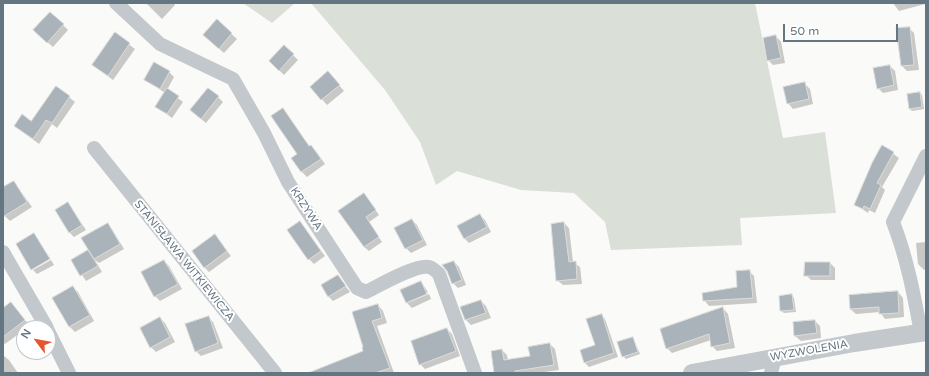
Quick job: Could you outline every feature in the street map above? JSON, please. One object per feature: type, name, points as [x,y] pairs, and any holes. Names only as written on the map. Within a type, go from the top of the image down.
[{"type":"street","name":"KRZYWA","points":[[116,3],[160,44],[233,79],[264,133],[288,182],[358,288],[366,292],[402,274],[423,267],[430,267],[439,274],[475,373]]},
{"type":"street","name":"STANISŁAWA WITKIEWICZA","points":[[94,148],[275,373]]},
{"type":"street","points":[[923,333],[913,286],[893,222],[926,156]]},
{"type":"street","points":[[3,252],[42,320]]},
{"type":"street","name":"WYZWOLENIA","points":[[692,373],[773,365],[854,342],[923,333]]},
{"type":"street","points":[[56,347],[69,373]]},
{"type":"shaded area","points":[[243,3],[295,3],[272,23]]},
{"type":"shaded area","points":[[311,3],[755,3],[783,138],[825,132],[836,213],[740,218],[742,245],[611,250],[605,222],[574,193],[521,190],[457,171],[436,185],[420,142],[385,90]]},
{"type":"building","points":[[50,12],[64,24],[47,43],[33,30]]},
{"type":"building","points":[[217,19],[232,33],[219,49],[203,35]]},
{"type":"building","points":[[910,27],[914,65],[901,66],[896,28]]},
{"type":"building","points":[[115,32],[130,43],[108,76],[92,65]]},
{"type":"building","points":[[776,35],[781,58],[767,61],[763,38]]},
{"type":"building","points":[[284,45],[294,54],[279,71],[269,61]]},
{"type":"building","points":[[154,62],[170,71],[160,89],[144,80]]},
{"type":"building","points":[[890,65],[894,85],[877,89],[873,68]]},
{"type":"building","points":[[328,71],[340,85],[321,100],[310,87]]},
{"type":"building","points":[[805,82],[809,99],[787,104],[783,87]]},
{"type":"building","points":[[56,86],[70,96],[52,123],[46,120],[33,139],[14,126],[22,114],[31,121]]},
{"type":"building","points":[[167,88],[179,96],[167,114],[155,107]]},
{"type":"building","points":[[208,88],[219,96],[201,119],[190,110]]},
{"type":"building","points":[[920,92],[922,107],[909,109],[907,94]]},
{"type":"building","points":[[283,108],[309,146],[311,145],[321,159],[301,172],[291,158],[297,154],[271,116]]},
{"type":"building","points":[[882,145],[894,152],[877,183],[881,185],[870,209],[864,206],[863,209],[854,205],[872,163]]},
{"type":"building","points":[[14,181],[27,202],[3,217],[3,187]]},
{"type":"building","points":[[364,193],[376,210],[366,217],[379,237],[364,247],[338,211]]},
{"type":"building","points":[[68,202],[82,225],[69,233],[55,210]]},
{"type":"building","points":[[480,214],[487,227],[464,239],[457,226]]},
{"type":"building","points":[[412,219],[423,240],[405,249],[394,228]]},
{"type":"building","points":[[300,221],[321,251],[308,260],[287,230]]},
{"type":"building","points":[[564,222],[569,262],[576,261],[577,279],[556,281],[551,224]]},
{"type":"building","points":[[108,223],[120,244],[94,259],[81,238]]},
{"type":"building","points":[[34,233],[50,259],[31,270],[16,244]]},
{"type":"building","points":[[215,234],[227,251],[204,268],[192,251]]},
{"type":"building","points":[[88,250],[98,266],[80,276],[71,260]]},
{"type":"building","points":[[164,260],[178,284],[154,297],[141,272]]},
{"type":"building","points":[[454,261],[462,280],[452,284],[447,271],[442,265]]},
{"type":"building","points":[[805,262],[830,262],[830,276],[804,276]]},
{"type":"building","points":[[750,270],[753,298],[703,301],[702,293],[737,287],[736,271]]},
{"type":"building","points":[[338,275],[346,286],[328,297],[321,285]]},
{"type":"building","points":[[421,281],[427,294],[406,303],[400,290]]},
{"type":"building","points":[[73,286],[90,315],[69,327],[52,298]]},
{"type":"building","points":[[898,291],[899,313],[879,314],[879,307],[850,309],[849,295]]},
{"type":"building","points":[[792,294],[794,310],[780,311],[779,296]]},
{"type":"building","points":[[481,300],[486,313],[465,320],[460,307]]},
{"type":"building","points":[[11,302],[25,320],[16,320],[16,327],[3,337],[3,308]]},
{"type":"building","points":[[378,304],[382,318],[372,321],[390,368],[375,373],[308,373],[363,351],[352,312]]},
{"type":"building","points":[[723,307],[730,343],[711,347],[709,334],[666,349],[660,329]]},
{"type":"building","points":[[602,314],[614,353],[584,363],[580,350],[595,345],[586,319]]},
{"type":"building","points":[[209,316],[218,343],[195,352],[185,324]]},
{"type":"building","points":[[160,317],[170,337],[150,348],[140,328]]},
{"type":"building","points":[[815,320],[817,333],[794,336],[793,322]]},
{"type":"building","points":[[447,328],[456,351],[419,365],[411,341]]},
{"type":"building","points":[[633,337],[638,352],[622,357],[617,342]]},
{"type":"building","points":[[550,343],[554,365],[515,371],[515,373],[494,373],[491,351],[502,349],[504,360],[530,356],[528,347]]}]
